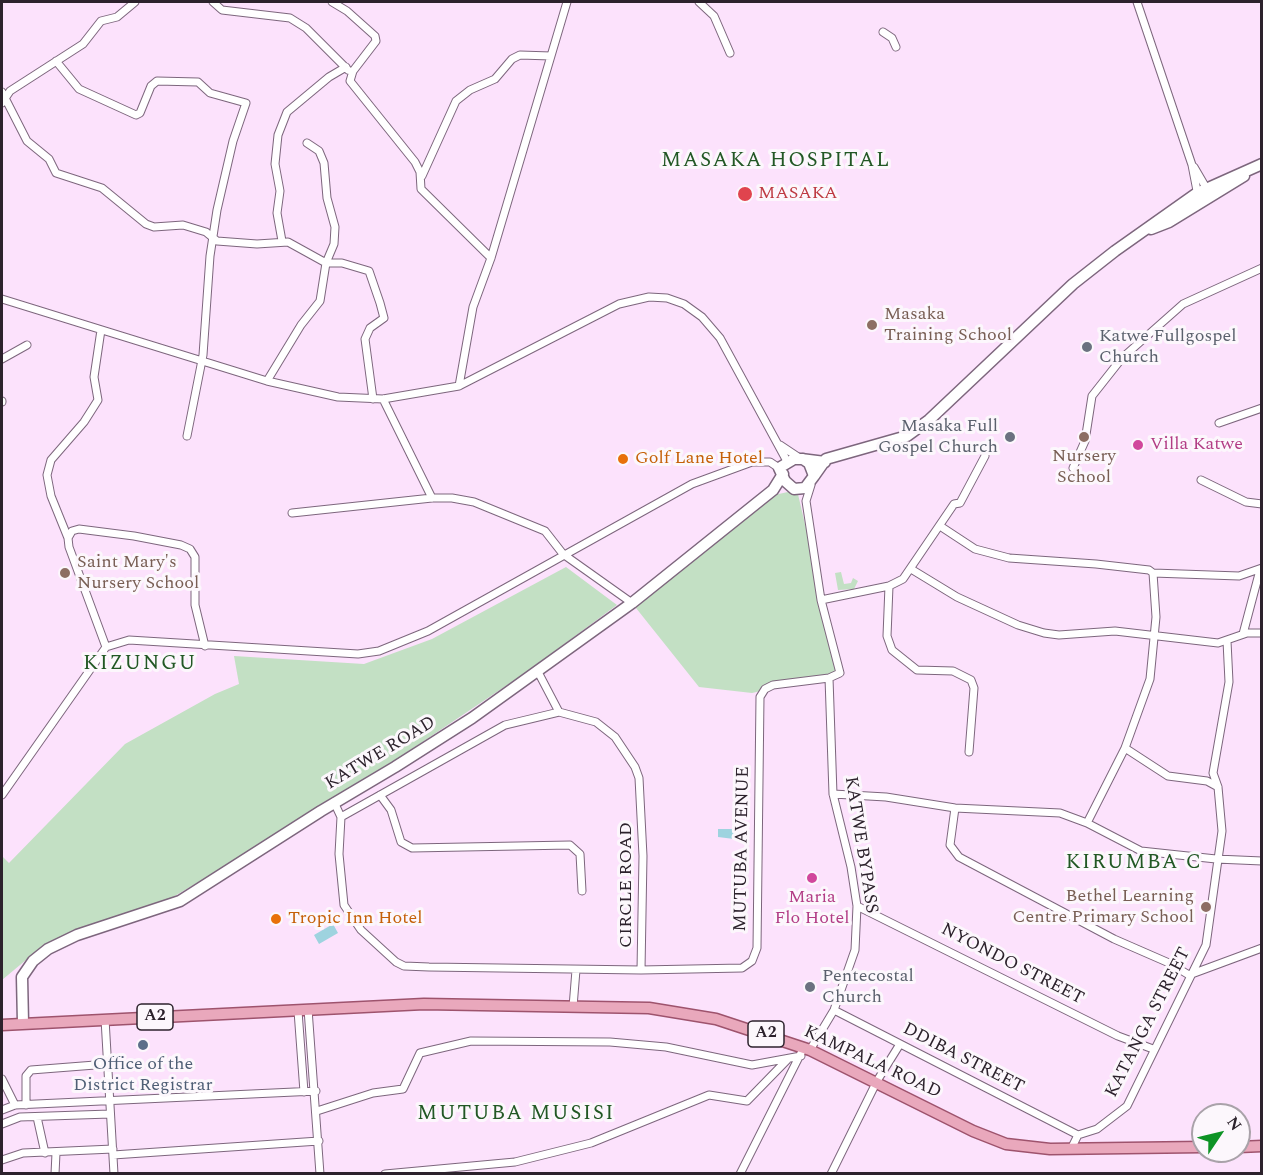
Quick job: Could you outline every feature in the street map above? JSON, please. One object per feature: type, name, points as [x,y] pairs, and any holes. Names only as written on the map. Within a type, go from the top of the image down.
[{"type":"main road","name":"KAMPALA ROAD","points":[[303,1010],[424,1004],[622,1007],[680,1013],[750,1029],[877,1081],[992,1140],[1017,1146],[1071,1149],[1191,1147]]},
{"type":"main road","name":"A2","points":[[2,1025],[303,1010]]},
{"type":"street","points":[[135,2],[117,17],[101,21],[83,44],[10,91],[3,98],[27,141],[49,159],[56,173],[102,188],[146,224],[154,227],[183,225],[206,232],[217,241],[257,244],[282,241],[322,261],[342,263],[369,271],[384,318],[370,328],[365,339],[373,399]]},
{"type":"street","points":[[213,2],[222,10],[290,18],[306,28],[351,74]]},
{"type":"street","points":[[332,2],[375,36],[374,45],[351,74],[350,81],[415,162],[420,172],[421,189],[490,258]]},
{"type":"street","points":[[459,386],[473,307],[490,258],[567,2]]},
{"type":"street","points":[[699,2],[714,16],[730,53]]},
{"type":"street","points":[[1137,2],[1204,195]]},
{"type":"street","points":[[883,32],[892,38],[896,47]]},
{"type":"street","points":[[419,182],[456,101],[470,90],[495,78],[512,59],[520,55],[551,56]]},
{"type":"street","points":[[56,62],[79,89],[136,115],[140,113],[151,86],[157,81],[198,82],[210,93],[246,103],[233,141],[213,238],[201,360],[187,436]]},
{"type":"street","points":[[282,241],[277,213],[280,191],[275,164],[278,135],[287,112],[328,77],[346,67]]},
{"type":"street","points":[[267,381],[301,325],[320,301],[322,261],[329,253],[336,236],[327,198],[324,163],[319,151],[307,143]]},
{"type":"street","points":[[1192,165],[1204,195]]},
{"type":"street","points":[[773,490],[805,488],[826,459],[907,436],[929,420],[1073,284],[1145,232],[1164,214],[1262,165]]},
{"type":"street","points":[[1073,468],[1085,441],[1092,396],[1122,358],[1183,304],[1262,268]]},
{"type":"street","points":[[2,299],[267,381],[338,397],[384,399],[459,386],[619,304],[650,297],[667,298],[684,304],[702,317],[720,338],[778,443],[785,481],[806,501]]},
{"type":"street","points":[[101,330],[94,377],[98,400],[84,422],[51,460],[46,475],[51,496],[106,646]]},
{"type":"street","points":[[2,359],[27,345]]},
{"type":"street","points":[[384,399],[432,498]]},
{"type":"street","points":[[1219,423],[1262,408]]},
{"type":"street","points":[[778,443],[809,463],[813,479]]},
{"type":"street","points":[[820,600],[889,586],[903,579],[954,504],[960,503],[985,456]]},
{"type":"street","points":[[2,795],[106,646],[129,640],[358,654],[379,651],[428,631],[692,484],[721,472],[762,461],[783,468],[802,459],[825,462]]},
{"type":"street","name":"KATWE ROAD","points":[[23,1023],[22,977],[33,961],[48,949],[77,935],[180,901],[334,802],[472,718],[632,603],[773,490],[783,468]]},
{"type":"street","name":"KATWE BYPASS","points":[[740,1173],[804,1051],[834,1010],[855,950],[858,906],[833,794],[829,678],[840,673],[820,600],[806,501],[813,479]]},
{"type":"street","points":[[1201,480],[1246,502],[1262,504]]},
{"type":"street","points":[[292,513],[432,498],[452,498],[474,502],[523,520],[552,537],[563,554],[632,603]]},
{"type":"street","points":[[940,526],[975,549],[1010,558],[1096,564],[1149,570],[1153,573],[1239,576],[1261,569]]},
{"type":"street","points":[[68,538],[72,531],[79,529],[134,536],[182,545],[190,549],[195,557],[195,599],[205,646]]},
{"type":"street","points":[[911,569],[957,597],[1018,625],[1044,633],[1059,635],[1115,631],[1218,643],[1243,634],[1262,633]]},
{"type":"street","points":[[1243,634],[1261,569]]},
{"type":"street","points":[[1087,823],[1125,748],[1147,693],[1155,635],[1153,573]]},
{"type":"street","points":[[889,586],[887,636],[892,650],[917,670],[953,671],[971,680],[974,688],[969,752]]},
{"type":"street","points":[[1145,634],[1154,645]]},
{"type":"street","name":"KATANGA STREET","points":[[1078,1135],[1089,1134],[1127,1106],[1189,975],[1206,945],[1215,892],[1216,860],[1222,831],[1218,787],[1213,773],[1229,682],[1227,641]]},
{"type":"street","points":[[537,670],[559,712]]},
{"type":"street","name":"MUTUBA AVENUE","points":[[641,970],[742,968],[752,961],[757,948],[760,697],[765,689],[773,685],[829,678]]},
{"type":"street","name":"CIRCLE ROAD","points":[[334,802],[341,817],[339,854],[344,905],[362,930],[396,962],[404,966],[429,968],[641,970],[643,856],[639,778],[615,736],[596,722],[559,712],[505,725],[341,817]]},
{"type":"street","points":[[1125,748],[1168,776],[1207,781],[1218,787]]},
{"type":"street","points":[[1207,781],[1213,773]]},
{"type":"street","points":[[833,794],[895,798],[955,808],[1060,813],[1087,823],[1141,851],[1216,860],[1262,861]]},
{"type":"street","points":[[380,795],[391,810],[401,842],[412,848],[570,845],[580,854],[582,891]]},
{"type":"street","points":[[955,808],[950,845],[959,857],[1114,939],[1169,963],[1189,975],[1262,948]]},
{"type":"street","name":"NYONDO STREET","points":[[858,906],[1118,1035],[1153,1049]]},
{"type":"street","points":[[573,1007],[576,970]]},
{"type":"street","points":[[303,1010],[316,1091],[320,1173]]},
{"type":"street","points":[[303,1010],[304,1092]]},
{"type":"street","name":"DDIBA STREET","points":[[834,1010],[1078,1135]]},
{"type":"street","points":[[105,1019],[114,1173]]},
{"type":"street","points":[[317,1111],[373,1092],[403,1089],[420,1053],[471,1041],[621,1043],[666,1047],[752,1065],[788,1058],[804,1051]]},
{"type":"street","points":[[831,1173],[877,1081],[900,1044]]},
{"type":"street","points":[[385,1173],[515,1162],[591,1143],[651,1121],[701,1098],[716,1095],[747,1101],[788,1058]]},
{"type":"street","points":[[26,1104],[26,1076],[31,1070],[108,1064]]},
{"type":"street","points":[[2,1079],[11,1120]]},
{"type":"street","points":[[8,1107],[26,1104],[316,1091]]},
{"type":"street","points":[[2,1124],[11,1120],[37,1117],[110,1114]]},
{"type":"street","points":[[37,1117],[45,1153]]},
{"type":"street","points":[[1071,1149],[1078,1135]]},
{"type":"street","points":[[2,1160],[12,1155],[45,1153],[113,1152],[319,1141]]},
{"type":"street","points":[[55,1173],[56,1153]]},
{"type":"shaded area","points":[[797,490],[840,673],[752,693],[699,687],[632,603],[765,497]]},
{"type":"shaded area","points":[[566,567],[617,605],[528,671],[360,784],[266,842],[146,913],[44,945],[2,980],[2,856],[9,863],[125,744],[215,694],[239,684],[234,656],[364,664],[432,639]]},
{"type":"shaded area","points":[[841,572],[844,584],[851,583],[853,578],[858,581],[854,589],[838,590],[835,573]]},
{"type":"shaded area","points":[[718,829],[734,829],[734,839],[718,837]]},
{"type":"shaded area","points":[[333,924],[338,933],[319,944],[314,935]]},
{"type":"place","name":"MASAKA","points":[[745,194]]},
{"type":"place","name":"Masaka Training School","points":[[872,325]]},
{"type":"place","name":"Katwe Fullgospel Church","points":[[1087,347]]},
{"type":"place","name":"Masaka Full Gospel Church","points":[[1010,437]]},
{"type":"place","name":"Nursery School","points":[[1084,437]]},
{"type":"place","name":"Villa Katwe","points":[[1138,445]]},
{"type":"place","name":"Golf Lane Hotel","points":[[623,459]]},
{"type":"place","name":"Saint Mary's Nursery School","points":[[65,573]]},
{"type":"place","name":"Maria Flo Hotel","points":[[812,878]]},
{"type":"place","name":"Bethel Learning Centre Primary School","points":[[1206,907]]},
{"type":"place","name":"Tropic Inn Hotel","points":[[276,919]]},
{"type":"place","name":"Pentecostal Church","points":[[810,987]]},
{"type":"place","name":"Office of the District Registrar","points":[[143,1045]]},
{"type":"district","name":"MASAKA HOSPITAL","points":[[776,162]]},
{"type":"district","name":"KIZUNGU","points":[[140,665]]},
{"type":"district","name":"KIRUMBA C","points":[[1134,864]]},
{"type":"district","name":"MUTUBA MUSISI","points":[[516,1115]]}]
